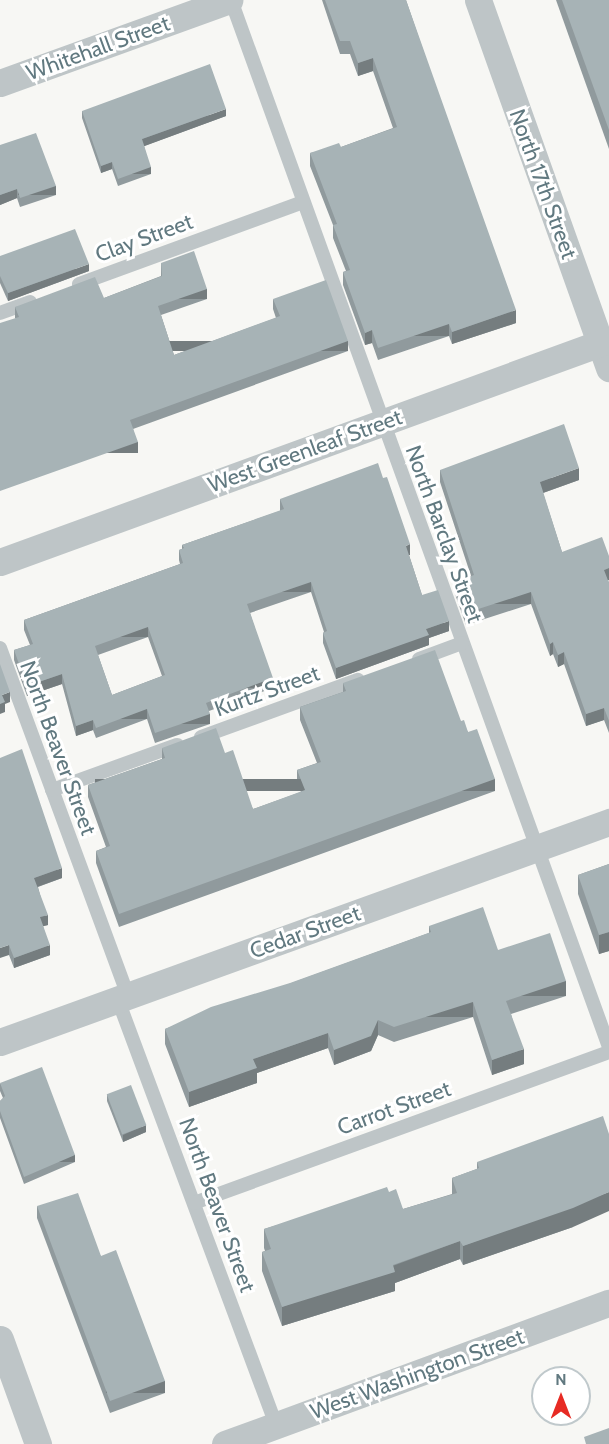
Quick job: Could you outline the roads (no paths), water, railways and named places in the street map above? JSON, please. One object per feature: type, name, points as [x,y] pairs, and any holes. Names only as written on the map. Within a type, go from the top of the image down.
[{"type":"street","name":"Whitehall Street","points":[[0,83],[230,0]]},
{"type":"street","name":"North 17th Street","points":[[478,0],[606,350]]},
{"type":"street","name":"West Greenleaf Street","points":[[0,562],[381,423],[606,350]]},
{"type":"street","name":"Cedar Street","points":[[0,1042],[609,822]]},
{"type":"street","name":"West Washington Street","points":[[225,1444],[609,1304]]},
{"type":"street","points":[[0,1339],[39,1444]]},
{"type":"lane","name":"North Barclay Street","points":[[230,0],[381,423],[609,1047]]},
{"type":"lane","name":"Clay Street","points":[[67,289],[303,202]]},
{"type":"lane","points":[[0,314],[45,297]]},
{"type":"lane","points":[[406,663],[462,643]]},
{"type":"lane","name":"North Beaver Street","points":[[0,648],[52,790],[194,1203],[276,1425]]},
{"type":"lane","name":"Kurtz Street","points":[[52,790],[373,675]]},
{"type":"lane","name":"Carrot Street","points":[[194,1203],[609,1052]]}]
